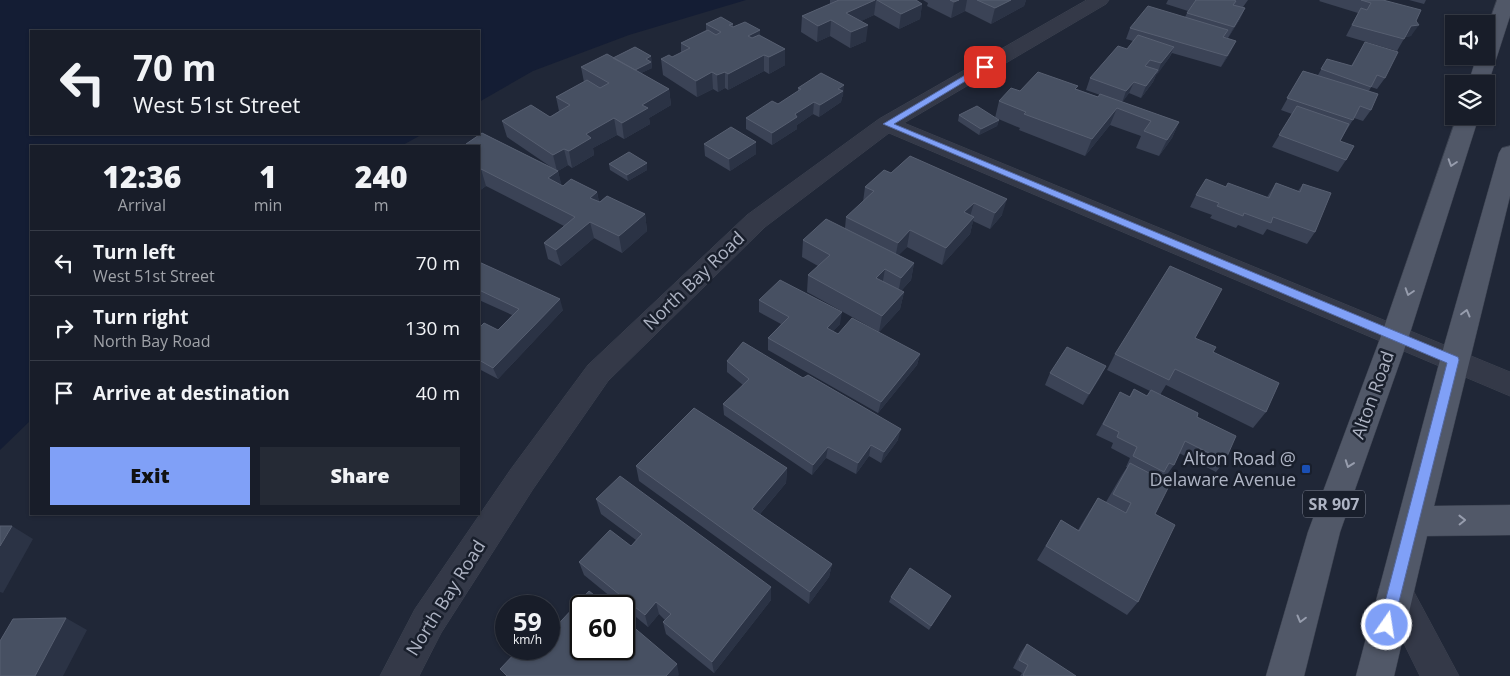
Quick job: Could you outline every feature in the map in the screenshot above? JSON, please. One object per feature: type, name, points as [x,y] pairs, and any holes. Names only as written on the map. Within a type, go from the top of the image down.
[{"type":"main road","points":[[1481,75],[1506,0]]},
{"type":"main road","name":"Alton Road","points":[[1285,676],[1324,532],[1395,336],[1465,125]]},
{"type":"main road","points":[[1375,676],[1454,360],[1510,153]]},
{"type":"main road","points":[[1414,521],[1510,520]]},
{"type":"street","name":"North Bay Road","points":[[399,676],[428,621],[522,479],[598,373],[756,221],[887,124],[1100,0]]},
{"type":"street","points":[[887,124],[1510,384]]},
{"type":"street","points":[[1395,591],[1440,676]]},
{"type":"water","points":[[0,0],[746,0],[629,35],[533,71],[480,101],[480,30],[30,30],[30,135],[421,135],[403,145],[30,145],[30,421],[0,450]]},
{"type":"building","points":[[839,0],[875,0],[846,13],[868,25],[851,32],[831,20],[818,26],[802,16]]},
{"type":"building","points":[[877,0],[916,0],[922,4],[901,14]]},
{"type":"building","points":[[977,0],[1011,0],[995,8]]},
{"type":"building","points":[[1196,0],[1234,0],[1236,1],[1233,5],[1245,8],[1234,27],[1187,13]]},
{"type":"building","points":[[1361,0],[1383,0],[1421,10],[1416,21],[1419,25],[1411,26],[1404,39],[1352,25],[1361,8],[1367,10],[1371,3]]},
{"type":"building","points":[[1148,6],[1228,30],[1223,37],[1236,41],[1227,56],[1130,28]]},
{"type":"building","points":[[721,17],[733,24],[729,25],[733,27],[745,22],[760,30],[748,36],[752,38],[759,35],[785,49],[769,57],[764,55],[728,74],[725,72],[717,75],[712,72],[696,81],[661,59],[669,55],[672,57],[690,48],[681,43],[708,30],[716,35],[721,32],[706,24]]},
{"type":"building","points":[[1138,35],[1174,47],[1161,63],[1150,60],[1145,66],[1158,70],[1146,86],[1134,82],[1126,91],[1090,78],[1118,46],[1127,49]]},
{"type":"building","points":[[1365,42],[1398,52],[1385,78],[1377,75],[1371,87],[1321,69],[1327,59],[1352,66]]},
{"type":"building","points":[[635,47],[651,56],[646,59],[651,62],[635,70],[613,58]]},
{"type":"building","points":[[607,54],[669,89],[642,105],[648,108],[622,123],[614,118],[586,134],[591,138],[569,151],[564,149],[553,155],[502,121],[531,105],[550,117],[570,105],[556,97],[587,80],[600,88],[609,83],[581,67]]},
{"type":"building","points":[[1303,71],[1378,94],[1371,110],[1360,106],[1353,120],[1287,98]]},
{"type":"building","points":[[1038,72],[1078,86],[1075,89],[1098,97],[1100,94],[1179,122],[1167,140],[1144,131],[1151,121],[1117,108],[1092,139],[1024,114],[1026,112],[999,101],[1011,88],[1020,91]]},
{"type":"building","points":[[821,73],[844,85],[838,89],[843,91],[820,105],[814,102],[795,114],[797,117],[772,133],[746,118],[772,101],[778,104]]},
{"type":"building","points":[[977,106],[999,120],[981,129],[959,115]]},
{"type":"building","points":[[1297,106],[1349,124],[1340,141],[1354,146],[1346,160],[1279,135]]},
{"type":"building","points":[[731,127],[756,142],[729,159],[704,144]]},
{"type":"building","points":[[482,133],[558,171],[548,178],[563,186],[571,179],[597,192],[590,198],[600,202],[607,196],[645,214],[619,236],[590,222],[556,250],[544,243],[575,217],[480,170],[480,145],[466,144]]},
{"type":"building","points":[[629,152],[647,163],[627,175],[609,164]]},
{"type":"building","points":[[910,156],[1007,199],[995,213],[974,203],[964,212],[974,217],[946,248],[910,230],[898,243],[846,217],[874,191],[865,187],[884,170],[891,173]]},
{"type":"building","points":[[1206,179],[1226,187],[1228,183],[1269,198],[1276,183],[1300,192],[1303,184],[1331,193],[1315,232],[1273,217],[1271,223],[1244,213],[1243,216],[1217,206],[1219,203],[1196,195]]},
{"type":"building","points":[[826,219],[914,263],[901,278],[885,269],[876,278],[904,292],[882,316],[808,275],[830,255],[803,240]]},
{"type":"building","points":[[480,262],[560,299],[493,368],[480,361],[480,327],[484,323],[498,330],[519,309],[480,290]]},
{"type":"building","points":[[1170,266],[1222,289],[1195,338],[1216,347],[1213,352],[1279,383],[1266,412],[1175,369],[1169,380],[1115,354]]},
{"type":"building","points":[[780,280],[842,312],[827,328],[838,334],[852,318],[920,354],[881,402],[768,338],[789,317],[759,300]]},
{"type":"building","points":[[743,342],[803,378],[808,375],[901,429],[884,452],[871,445],[858,463],[828,447],[813,465],[723,404],[749,379],[727,361]]},
{"type":"building","points":[[1067,347],[1106,366],[1089,394],[1050,373]]},
{"type":"building","points":[[1134,389],[1147,396],[1151,390],[1198,413],[1197,417],[1236,436],[1225,461],[1185,441],[1174,465],[1169,463],[1164,472],[1133,456],[1137,447],[1117,437],[1119,432],[1103,424],[1120,392],[1130,397]]},
{"type":"building","points":[[694,408],[787,468],[752,509],[832,564],[810,592],[636,466]]},
{"type":"building","points":[[1130,463],[1170,484],[1155,514],[1175,525],[1138,602],[1046,546],[1061,520],[1079,531],[1098,498],[1126,513],[1131,503],[1113,494]]},
{"type":"building","points":[[620,476],[771,587],[712,662],[663,622],[671,614],[656,602],[645,615],[635,607],[635,595],[620,595],[579,562],[610,530],[631,546],[642,534],[596,499]]},
{"type":"building","points":[[0,526],[12,526],[0,546]]},
{"type":"building","points":[[910,568],[951,596],[931,626],[891,597]]},
{"type":"building","points":[[589,591],[594,595],[585,595]]},
{"type":"building","points":[[570,611],[570,660],[635,660],[635,628],[677,664],[666,676],[507,676],[500,669],[509,660],[560,660],[560,622]]},
{"type":"building","points":[[66,618],[35,676],[0,676],[0,641],[13,619]]},
{"type":"building","points":[[1027,644],[1076,676],[1024,676],[1028,665],[1019,660]]},
{"type":"place","name":"Alton Road @ Delaware Avenue","points":[[1306,469]]},
{"type":"route","points":[[985,67],[887,124],[1454,360],[1387,625]]}]
